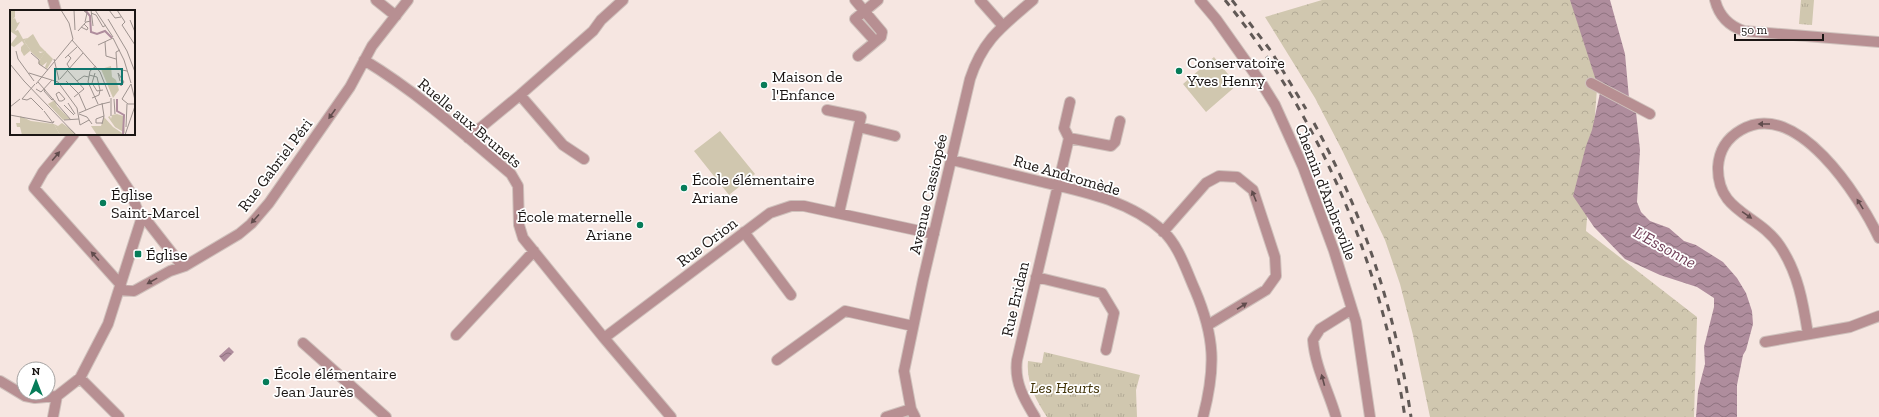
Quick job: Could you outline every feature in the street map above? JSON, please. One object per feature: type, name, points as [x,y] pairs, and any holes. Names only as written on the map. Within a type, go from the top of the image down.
[{"type":"street","points":[[53,0],[56,10]]},
{"type":"street","points":[[376,0],[396,16]]},
{"type":"street","name":"Rue Gabriel Péri","points":[[120,288],[134,291],[170,272],[185,266],[225,242],[251,224],[269,203],[353,82],[372,46],[408,0]]},
{"type":"street","points":[[468,138],[520,95],[593,30],[601,20],[624,0]]},
{"type":"street","points":[[855,0],[865,11]]},
{"type":"street","points":[[858,56],[875,41],[855,19],[878,0]]},
{"type":"street","points":[[980,0],[1003,26]]},
{"type":"street","name":"Avenue Cassiopée","points":[[913,413],[904,372],[934,234],[976,61],[985,46],[1003,26],[1034,0]]},
{"type":"street","name":"Chemin d'Ambreville","points":[[1200,0],[1236,46],[1275,105],[1289,135],[1334,251],[1352,309],[1361,353],[1370,417]]},
{"type":"street","points":[[1715,0],[1719,11],[1727,22],[1744,31],[1879,42]]},
{"type":"street","name":"Ruelle aux Brunets","points":[[364,60],[389,76],[421,100],[511,174],[518,186],[519,225],[523,238],[604,338],[671,417]]},
{"type":"street","points":[[1591,83],[1650,114]]},
{"type":"street","points":[[520,95],[563,145],[584,159]]},
{"type":"street","points":[[1070,102],[1064,128],[1069,138],[1110,146],[1115,142],[1120,121]]},
{"type":"street","points":[[827,110],[861,117],[839,213]]},
{"type":"street","points":[[1808,334],[1800,289],[1788,259],[1768,233],[1756,222],[1733,206],[1723,194],[1719,183],[1718,165],[1719,157],[1725,145],[1731,137],[1750,125],[1773,124],[1788,129],[1806,141],[1837,171],[1860,202],[1879,238]]},
{"type":"street","points":[[859,127],[895,136]]},
{"type":"street","points":[[73,135],[43,172],[34,188],[120,288]]},
{"type":"street","points":[[0,381],[25,396],[35,398],[57,396],[80,378],[108,324],[141,220],[131,193],[93,135]]},
{"type":"street","name":"Rue Eridan","points":[[1035,417],[1019,387],[1016,368],[1069,138]]},
{"type":"street","name":"Rue Andromède","points":[[952,160],[1058,186],[1118,203],[1136,212],[1163,232],[1175,247],[1184,263],[1201,303],[1208,325],[1213,355],[1208,399],[1204,416]]},
{"type":"street","points":[[1163,232],[1182,213],[1206,183],[1219,176],[1237,177],[1253,190],[1275,257],[1276,276],[1266,290],[1208,325]]},
{"type":"street","name":"Rue Orion","points":[[604,338],[770,213],[791,206],[804,206],[934,234]]},
{"type":"street","points":[[141,220],[147,221],[179,262],[185,266]]},
{"type":"street","points":[[744,232],[791,295]]},
{"type":"street","points":[[456,335],[534,251]]},
{"type":"street","points":[[1036,277],[1102,293],[1114,313],[1106,350]]},
{"type":"street","points":[[1336,417],[1331,400],[1326,392],[1313,340],[1320,329],[1352,309]]},
{"type":"street","points":[[777,360],[845,311],[913,326]]},
{"type":"street","points":[[1765,342],[1850,327],[1879,316]]},
{"type":"street","points":[[303,343],[386,417]]},
{"type":"street","points":[[80,378],[119,417]]},
{"type":"street","points":[[53,417],[57,396]]},
{"type":"street","points":[[886,417],[913,413]]},
{"type":"street","points":[[1204,416],[1214,417]]},
{"type":"green space","points":[[1322,0],[1580,0],[1599,63],[1586,231],[1697,317],[1694,417],[1430,417],[1413,335],[1400,284],[1385,240],[1343,152],[1315,98],[1265,17]]},
{"type":"green space","points":[[1801,0],[1814,0],[1812,25],[1799,24]]},
{"type":"green space","points":[[1214,57],[1237,85],[1206,112],[1183,84]]},
{"type":"green space","points":[[720,131],[755,174],[729,195],[694,151]]},
{"type":"green space","name":"Les Heurts","points":[[1044,352],[1140,375],[1136,390],[1137,417],[1047,417],[1039,404],[1030,383],[1028,369],[1028,361],[1042,363]]},
{"type":"water","name":"L'Essonne","points":[[1570,0],[1610,0],[1625,54],[1630,109],[1636,112],[1640,150],[1637,202],[1641,212],[1650,221],[1669,228],[1684,241],[1696,245],[1723,262],[1737,278],[1746,293],[1752,311],[1753,324],[1746,350],[1743,355],[1737,385],[1737,417],[1696,417],[1698,391],[1705,364],[1704,347],[1714,307],[1714,298],[1697,287],[1660,275],[1625,259],[1594,227],[1573,196],[1586,146],[1592,130],[1600,93]]},
{"type":"water","points":[[229,347],[234,352],[224,362],[219,356]]},
{"type":"railway","points":[[1225,0],[1260,46],[1291,94],[1318,145],[1342,196],[1363,250],[1380,305],[1394,360],[1405,417]]},
{"type":"railway","points":[[1232,0],[1271,51],[1306,109]]},
{"type":"railway","points":[[1314,123],[1348,193],[1376,266],[1397,341],[1411,417]]},
{"type":"place","name":"Conservatoire Yves Henry","points":[[1179,71]]},
{"type":"place","name":"Maison de l'Enfance","points":[[764,85]]},
{"type":"place","name":"École élémentaire Ariane","points":[[684,188]]},
{"type":"place","name":"Église Saint-Marcel","points":[[103,203]]},
{"type":"place","name":"École maternelle Ariane","points":[[640,225]]},
{"type":"place","name":"Église","points":[[138,254]]},
{"type":"place","name":"École élémentaire Jean Jaurès","points":[[266,382]]}]
